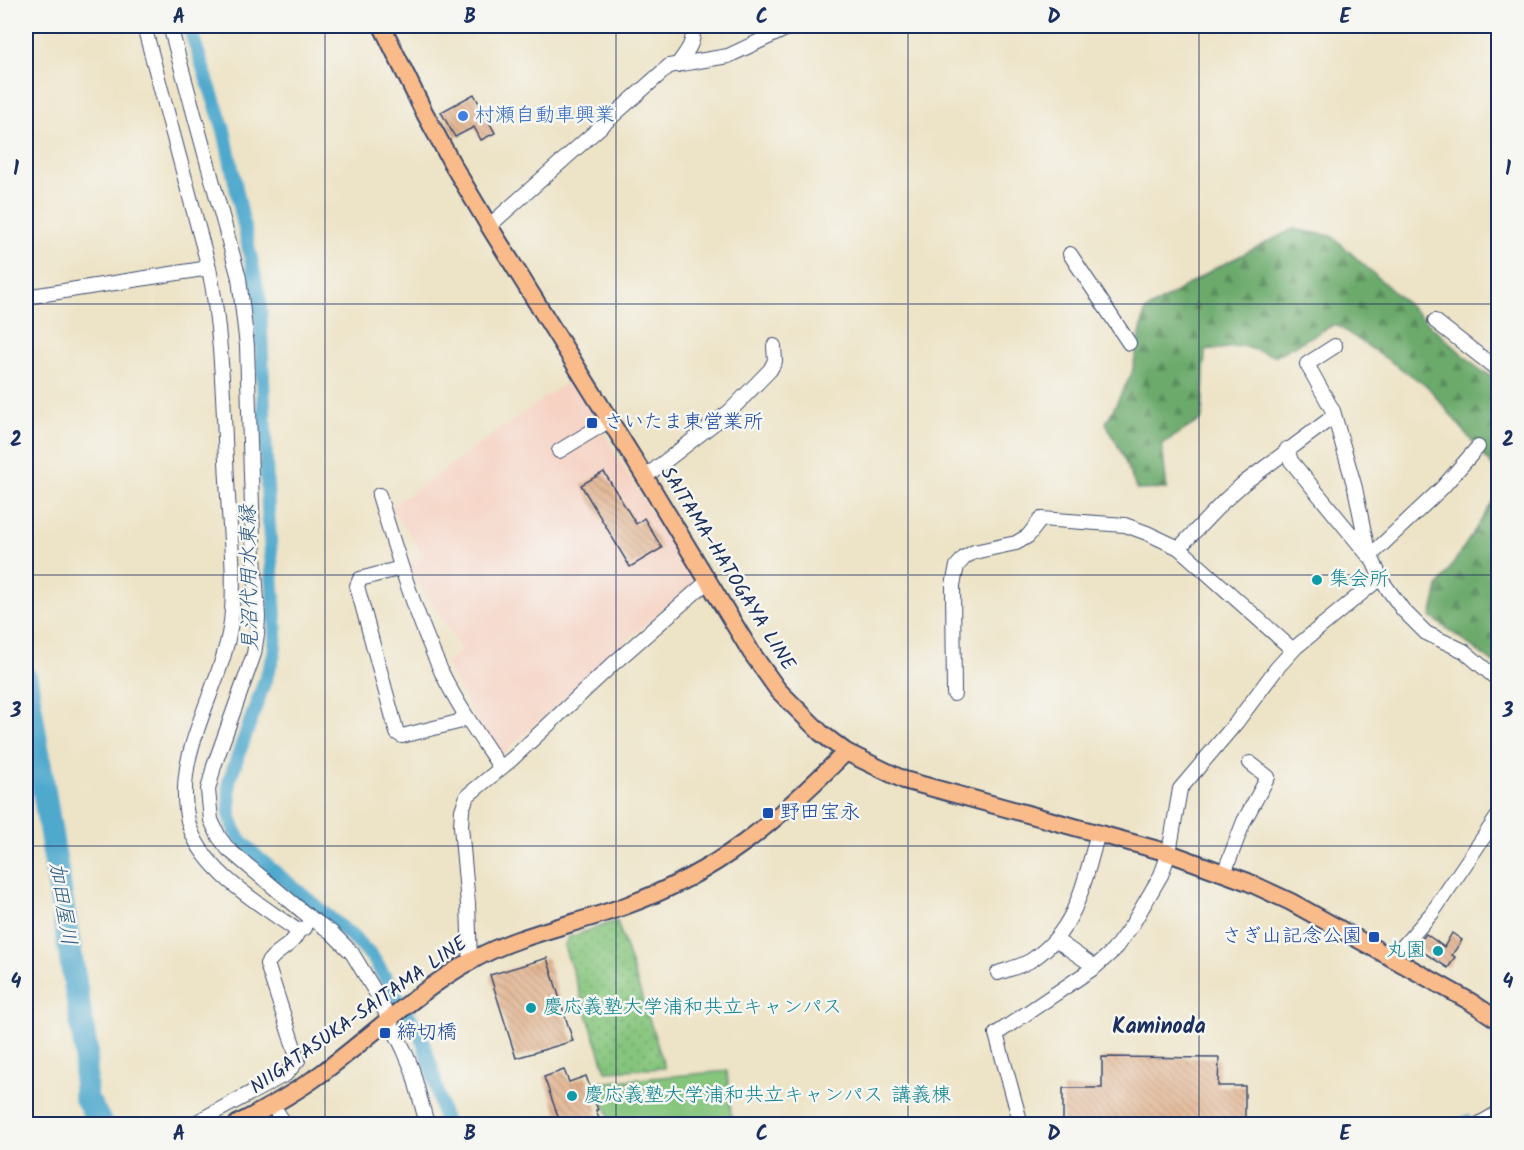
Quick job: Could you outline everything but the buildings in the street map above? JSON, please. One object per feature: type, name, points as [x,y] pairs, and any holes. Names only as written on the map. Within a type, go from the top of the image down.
[{"type":"main road","name":"SAITAMA-HATOGAYA LINE","points":[[382,26],[423,110],[489,226],[751,652],[778,690],[799,713],[846,752],[904,780],[1169,853],[1248,882],[1292,902],[1471,1002],[1498,1020]]},
{"type":"main road","name":"NIIGATASUKA-SAITAMA LINE","points":[[237,1125],[273,1106],[323,1073],[391,1018],[470,961],[515,941],[623,907],[658,893],[729,855],[764,829],[846,752]]},
{"type":"street","points":[[144,26],[209,268],[216,302],[221,369],[232,612],[223,660],[190,751],[185,777],[189,823],[198,845],[216,869],[251,898],[298,931]]},
{"type":"street","points":[[170,26],[239,278],[247,346],[257,634],[254,654],[214,766],[208,790],[211,820],[228,849],[317,924],[331,932],[352,953],[391,1018],[412,1069],[427,1125]]},
{"type":"street","points":[[676,65],[689,48],[694,36],[693,26]]},
{"type":"street","points":[[489,226],[669,66],[728,56],[792,26]]},
{"type":"street","points":[[1070,254],[1129,343]]},
{"type":"street","points":[[26,297],[209,268]]},
{"type":"street","points":[[1435,321],[1498,370]]},
{"type":"street","points":[[645,477],[730,411],[770,370],[775,361],[774,346]]},
{"type":"street","points":[[1335,346],[1307,364],[1326,396],[1334,416],[1355,488],[1367,547],[1380,578],[1402,610],[1426,633],[1464,651],[1498,680]]},
{"type":"street","points":[[1179,548],[1224,501],[1287,449],[1334,416]]},
{"type":"street","points":[[559,451],[610,420]]},
{"type":"street","points":[[1372,559],[1442,488],[1478,447]]},
{"type":"street","points":[[1287,449],[1291,462],[1372,559]]},
{"type":"street","points":[[379,495],[401,568],[442,672],[465,715],[500,767]]},
{"type":"street","points":[[954,694],[953,585],[957,566],[965,557],[987,549],[1016,543],[1028,536],[1041,519],[1125,525],[1179,548],[1293,650]]},
{"type":"street","points":[[401,568],[360,579],[357,586],[397,733],[402,736],[458,722],[465,715]]},
{"type":"street","points":[[1021,1125],[996,1034],[1095,967],[1113,951],[1132,925],[1161,875],[1169,853],[1180,789],[1236,723],[1293,650],[1380,578]]},
{"type":"street","points":[[470,961],[462,810],[468,796],[512,759],[613,664],[708,582]]},
{"type":"street","points":[[1224,873],[1244,821],[1268,777],[1250,763]]},
{"type":"street","points":[[1392,959],[1432,913],[1498,816]]},
{"type":"street","points":[[998,973],[1031,961],[1056,940],[1078,903],[1098,833]]},
{"type":"street","points":[[298,931],[317,924]]},
{"type":"street","points":[[193,1125],[286,1074],[298,1060],[267,964],[272,956],[296,939],[298,931]]},
{"type":"street","points":[[1056,940],[1095,967]]},
{"type":"street","points":[[273,1106],[285,1125]]},
{"type":"street","points":[[1479,1125],[1498,1113]]},
{"type":"shaded area","points":[[571,379],[695,584],[609,656],[504,753],[497,751],[476,719],[445,663],[462,650],[409,568],[424,555],[390,508]]},
{"type":"green space","points":[[1293,229],[1332,236],[1480,370],[1498,379],[1498,473],[1428,387],[1335,324],[1275,356],[1242,346],[1205,351],[1202,419],[1162,444],[1167,489],[1137,490],[1106,423],[1132,373],[1145,311],[1212,270]]},
{"type":"green space","points":[[1498,494],[1498,666],[1431,617],[1438,587]]},
{"type":"green space","points":[[617,921],[665,1068],[606,1071],[564,946],[569,937]]},
{"type":"green space","points":[[727,1071],[732,1124],[612,1124],[596,1083]]},
{"type":"waterway","name":"見沼代用水東縁","points":[[189,26],[224,130],[260,302],[268,510],[276,632],[274,655],[229,781],[230,818],[237,836],[258,858],[354,938],[373,958],[420,1034],[432,1069],[445,1124]]},
{"type":"waterway","name":"加田屋川","points":[[26,679],[86,1051],[85,1096],[101,1124]]},
{"type":"waterway","points":[[1452,1124],[1469,1116]]},
{"type":"place","name":"村瀬自動車興業","points":[[463,116]]},
{"type":"place","name":"さいたま東営業所","points":[[592,423]]},
{"type":"place","name":"集会所","points":[[1317,580]]},
{"type":"place","name":"野田宝永","points":[[768,813]]},
{"type":"place","name":"さぎ山記念公園","points":[[1374,937]]},
{"type":"place","name":"丸園","points":[[1438,951]]},
{"type":"place","name":"慶応義塾大学浦和共立キャンパス","points":[[531,1008]]},
{"type":"place","name":"締切橋","points":[[385,1033]]},
{"type":"place","name":"慶応義塾大学浦和共立キャンパス 講義棟","points":[[572,1096]]},
{"type":"district","name":"Kaminoda","points":[[1159,1027]]}]
